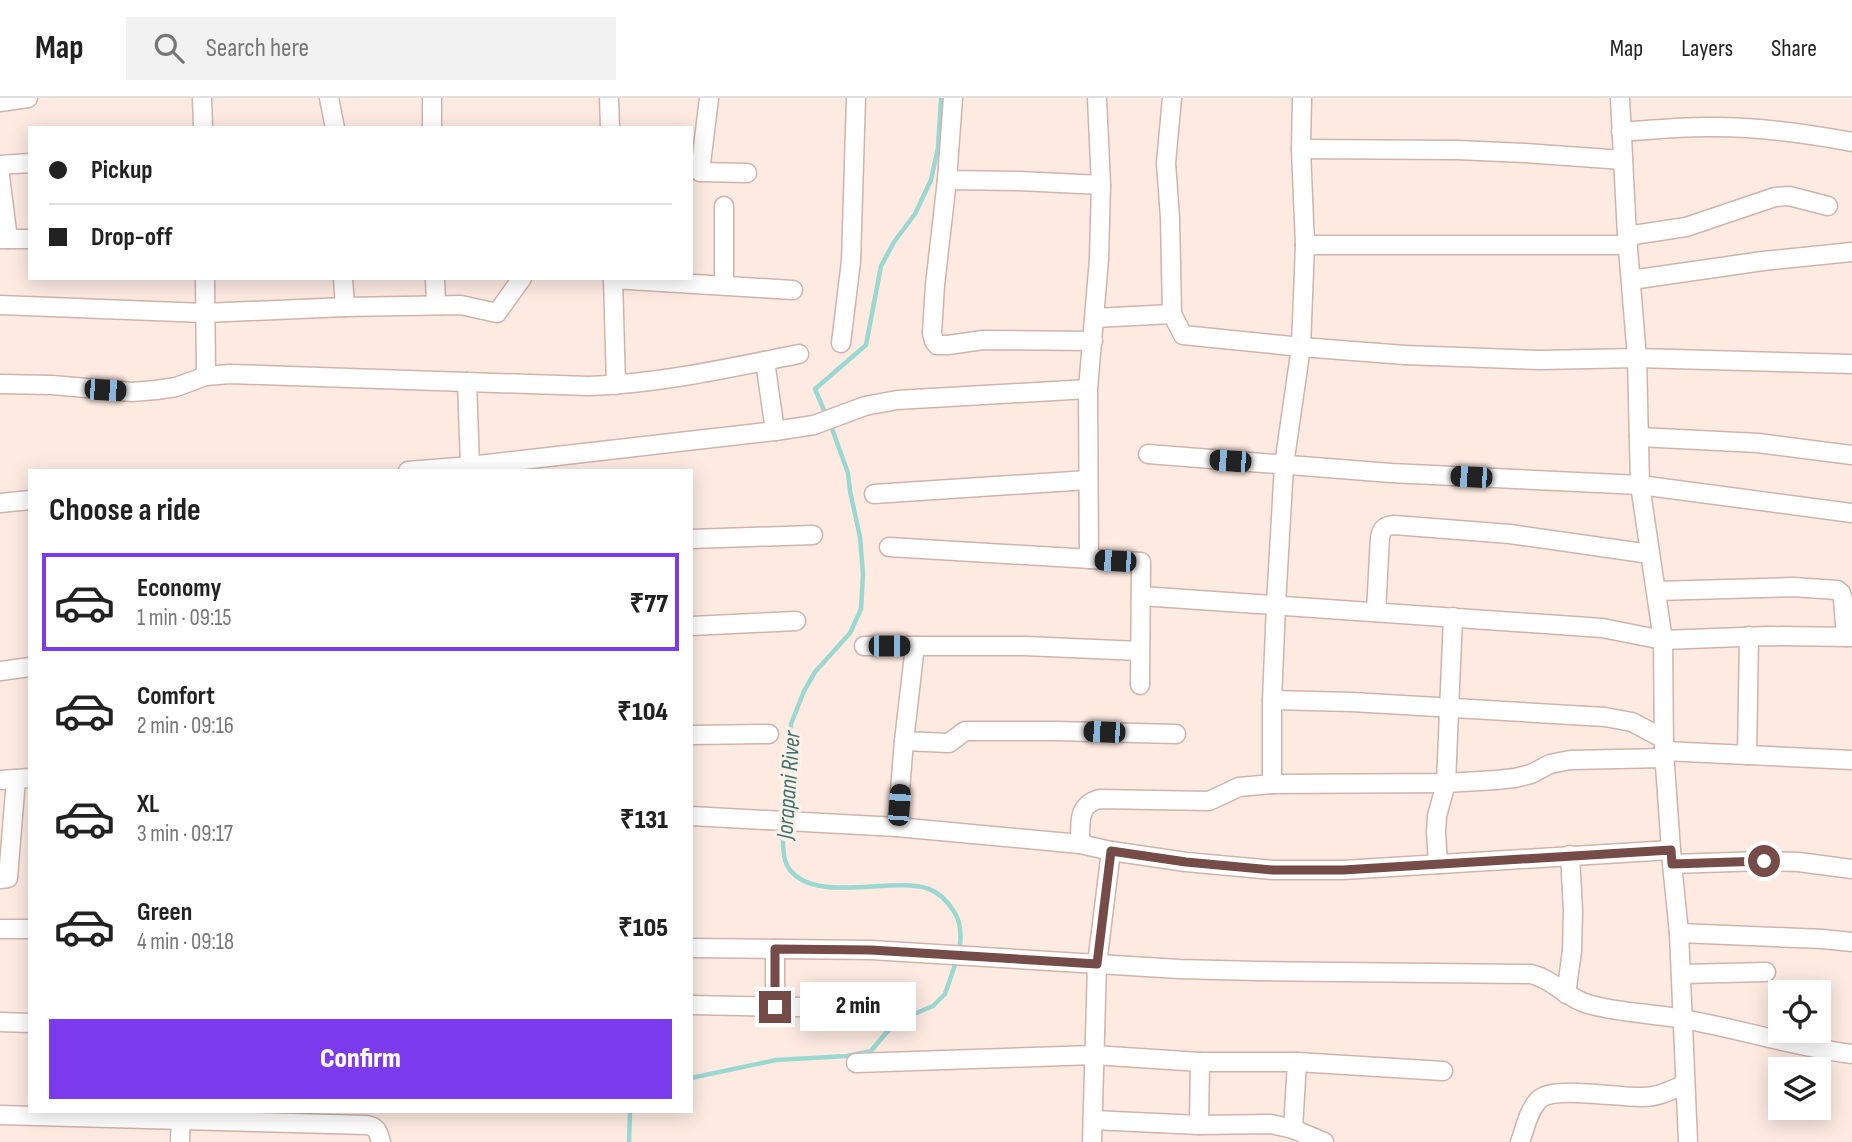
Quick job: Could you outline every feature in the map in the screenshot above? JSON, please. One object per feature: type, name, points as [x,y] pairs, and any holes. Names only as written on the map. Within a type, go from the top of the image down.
[{"type":"street","points":[[0,102],[28,98]]},
{"type":"street","points":[[202,98],[203,126]]},
{"type":"street","points":[[329,98],[335,126]]},
{"type":"street","points":[[432,98],[432,126]]},
{"type":"street","points":[[610,98],[610,126]]},
{"type":"street","points":[[709,98],[700,172],[747,173]]},
{"type":"street","points":[[841,343],[851,261],[856,98]]},
{"type":"street","points":[[953,98],[935,285],[932,333],[934,341],[937,345],[983,340],[1093,341]]},
{"type":"street","points":[[1089,559],[1088,389],[1100,259],[1101,185],[1097,98]]},
{"type":"street","points":[[1172,98],[1166,163],[1172,314],[1183,335],[1405,355],[1852,364]]},
{"type":"street","points":[[1272,784],[1272,700],[1284,465],[1301,347],[1305,245],[1302,98]]},
{"type":"street","points":[[1620,98],[1637,358],[1640,485],[1663,640],[1664,749],[1679,933],[1688,1142]]},
{"type":"street","points":[[1621,132],[1679,127],[1746,128],[1852,142]]},
{"type":"street","points":[[1301,149],[1457,150],[1623,160]]},
{"type":"street","points":[[0,165],[28,163]]},
{"type":"street","points":[[0,176],[4,239],[28,240]]},
{"type":"street","points":[[947,180],[1101,185]]},
{"type":"street","points":[[1305,245],[1628,241],[1686,227],[1775,197],[1789,196],[1828,206]]},
{"type":"street","points":[[724,206],[724,285]]},
{"type":"street","points":[[1630,280],[1763,261],[1852,252]]},
{"type":"street","points":[[205,280],[206,376]]},
{"type":"street","points":[[343,280],[345,307]]},
{"type":"street","points":[[435,280],[436,305]]},
{"type":"street","points":[[0,306],[205,313],[461,305],[492,314],[497,313],[521,280]]},
{"type":"street","points":[[613,280],[616,385]]},
{"type":"street","points":[[632,280],[793,289]]},
{"type":"street","points":[[1095,318],[1172,314]]},
{"type":"street","points":[[0,384],[52,385],[132,392],[176,387],[206,376],[230,374],[616,385],[705,373],[799,354]]},
{"type":"street","points":[[765,361],[775,431]]},
{"type":"street","points":[[467,382],[470,466]]},
{"type":"street","points":[[433,469],[775,431],[814,425],[865,406],[897,400],[1088,389]]},
{"type":"street","points":[[1639,437],[1748,442],[1852,454]]},
{"type":"street","points":[[1148,454],[1391,473],[1640,485],[1852,513]]},
{"type":"street","points":[[874,494],[1087,480]]},
{"type":"street","points":[[0,503],[28,500]]},
{"type":"street","points":[[1376,612],[1380,537],[1381,530],[1386,526],[1510,534],[1650,554]]},
{"type":"street","points":[[693,539],[813,535]]},
{"type":"street","points":[[889,547],[1141,562],[1140,685]]},
{"type":"street","points":[[1141,596],[1610,629],[1663,640],[1749,636],[1849,637],[1843,599],[1838,590],[1793,587],[1656,592]]},
{"type":"street","points":[[1438,864],[1437,824],[1446,783],[1453,617]]},
{"type":"street","points":[[693,626],[796,621]]},
{"type":"street","points":[[1746,755],[1749,636]]},
{"type":"street","points":[[864,646],[1024,646],[1140,651]]},
{"type":"street","points":[[897,827],[915,646]]},
{"type":"street","points":[[0,671],[28,667]]},
{"type":"street","points":[[1272,700],[1352,702],[1620,719],[1642,726],[1664,749]]},
{"type":"street","points":[[904,741],[949,743],[965,731],[1176,734]]},
{"type":"street","points":[[693,735],[769,734]]},
{"type":"street","points":[[1080,844],[1084,808],[1089,802],[1099,799],[1209,801],[1239,787],[1272,784],[1446,783],[1515,778],[1531,774],[1550,764],[1570,760],[1664,749],[1852,760]]},
{"type":"street","points":[[0,879],[8,878],[15,779]]},
{"type":"street","points":[[693,816],[897,827],[1080,844],[1186,862],[1273,870],[1343,870],[1570,855],[1799,862],[1852,869]]},
{"type":"street","points":[[1092,1142],[1097,964],[1111,851]]},
{"type":"street","points":[[1566,994],[1572,951],[1570,855]]},
{"type":"street","points":[[0,929],[28,929]]},
{"type":"street","points":[[1679,933],[1852,942]]},
{"type":"street","points":[[693,948],[871,950],[1257,971],[1531,974],[1544,977],[1566,994],[1586,1004],[1684,1019],[1827,1051],[1852,1054]]},
{"type":"street","points":[[775,949],[775,1007]]},
{"type":"street","points":[[1681,974],[1766,972]]},
{"type":"street","points":[[693,1005],[898,1009]]},
{"type":"street","points":[[0,1022],[28,1023]]},
{"type":"street","points":[[856,1063],[1094,1055],[1200,1062],[1297,1062],[1443,1071]]},
{"type":"street","points":[[1199,1125],[1200,1062]]},
{"type":"street","points":[[1293,1129],[1297,1062]]},
{"type":"street","points":[[1520,1142],[1533,1107],[1541,1097],[1556,1093],[1645,1097],[1685,1084]]},
{"type":"street","points":[[0,1115],[181,1116],[367,1125],[374,1126],[381,1142]]},
{"type":"street","points":[[180,1142],[181,1116]]},
{"type":"street","points":[[1093,1120],[1199,1125],[1271,1124],[1293,1129],[1324,1142]]},
{"type":"waterway","name":"Jorapani River","points":[[826,415],[815,389],[866,345],[881,266],[894,242],[915,214],[931,180],[938,148],[941,98]]},
{"type":"waterway","name":"Jorapani River","points":[[785,815],[789,794],[791,724],[815,672],[850,633],[861,609],[863,574],[860,537],[848,473],[830,423]]},
{"type":"waterway","name":"Jorapani River","points":[[784,824],[785,861],[790,870],[802,880],[836,888],[895,885],[929,889],[946,900],[956,914],[960,930],[959,951]]},
{"type":"waterway","name":"Jorapani River","points":[[693,1078],[776,1060],[847,1056],[871,1051],[902,1019],[933,1006],[945,994],[957,959]]},
{"type":"waterway","name":"Jorapani River","points":[[629,1142],[630,1113]]},
{"type":"route","points":[[775,1007],[775,949],[871,950],[1097,964],[1111,851],[1186,862],[1273,870],[1343,870],[1671,850],[1672,864],[1764,861]]}]
